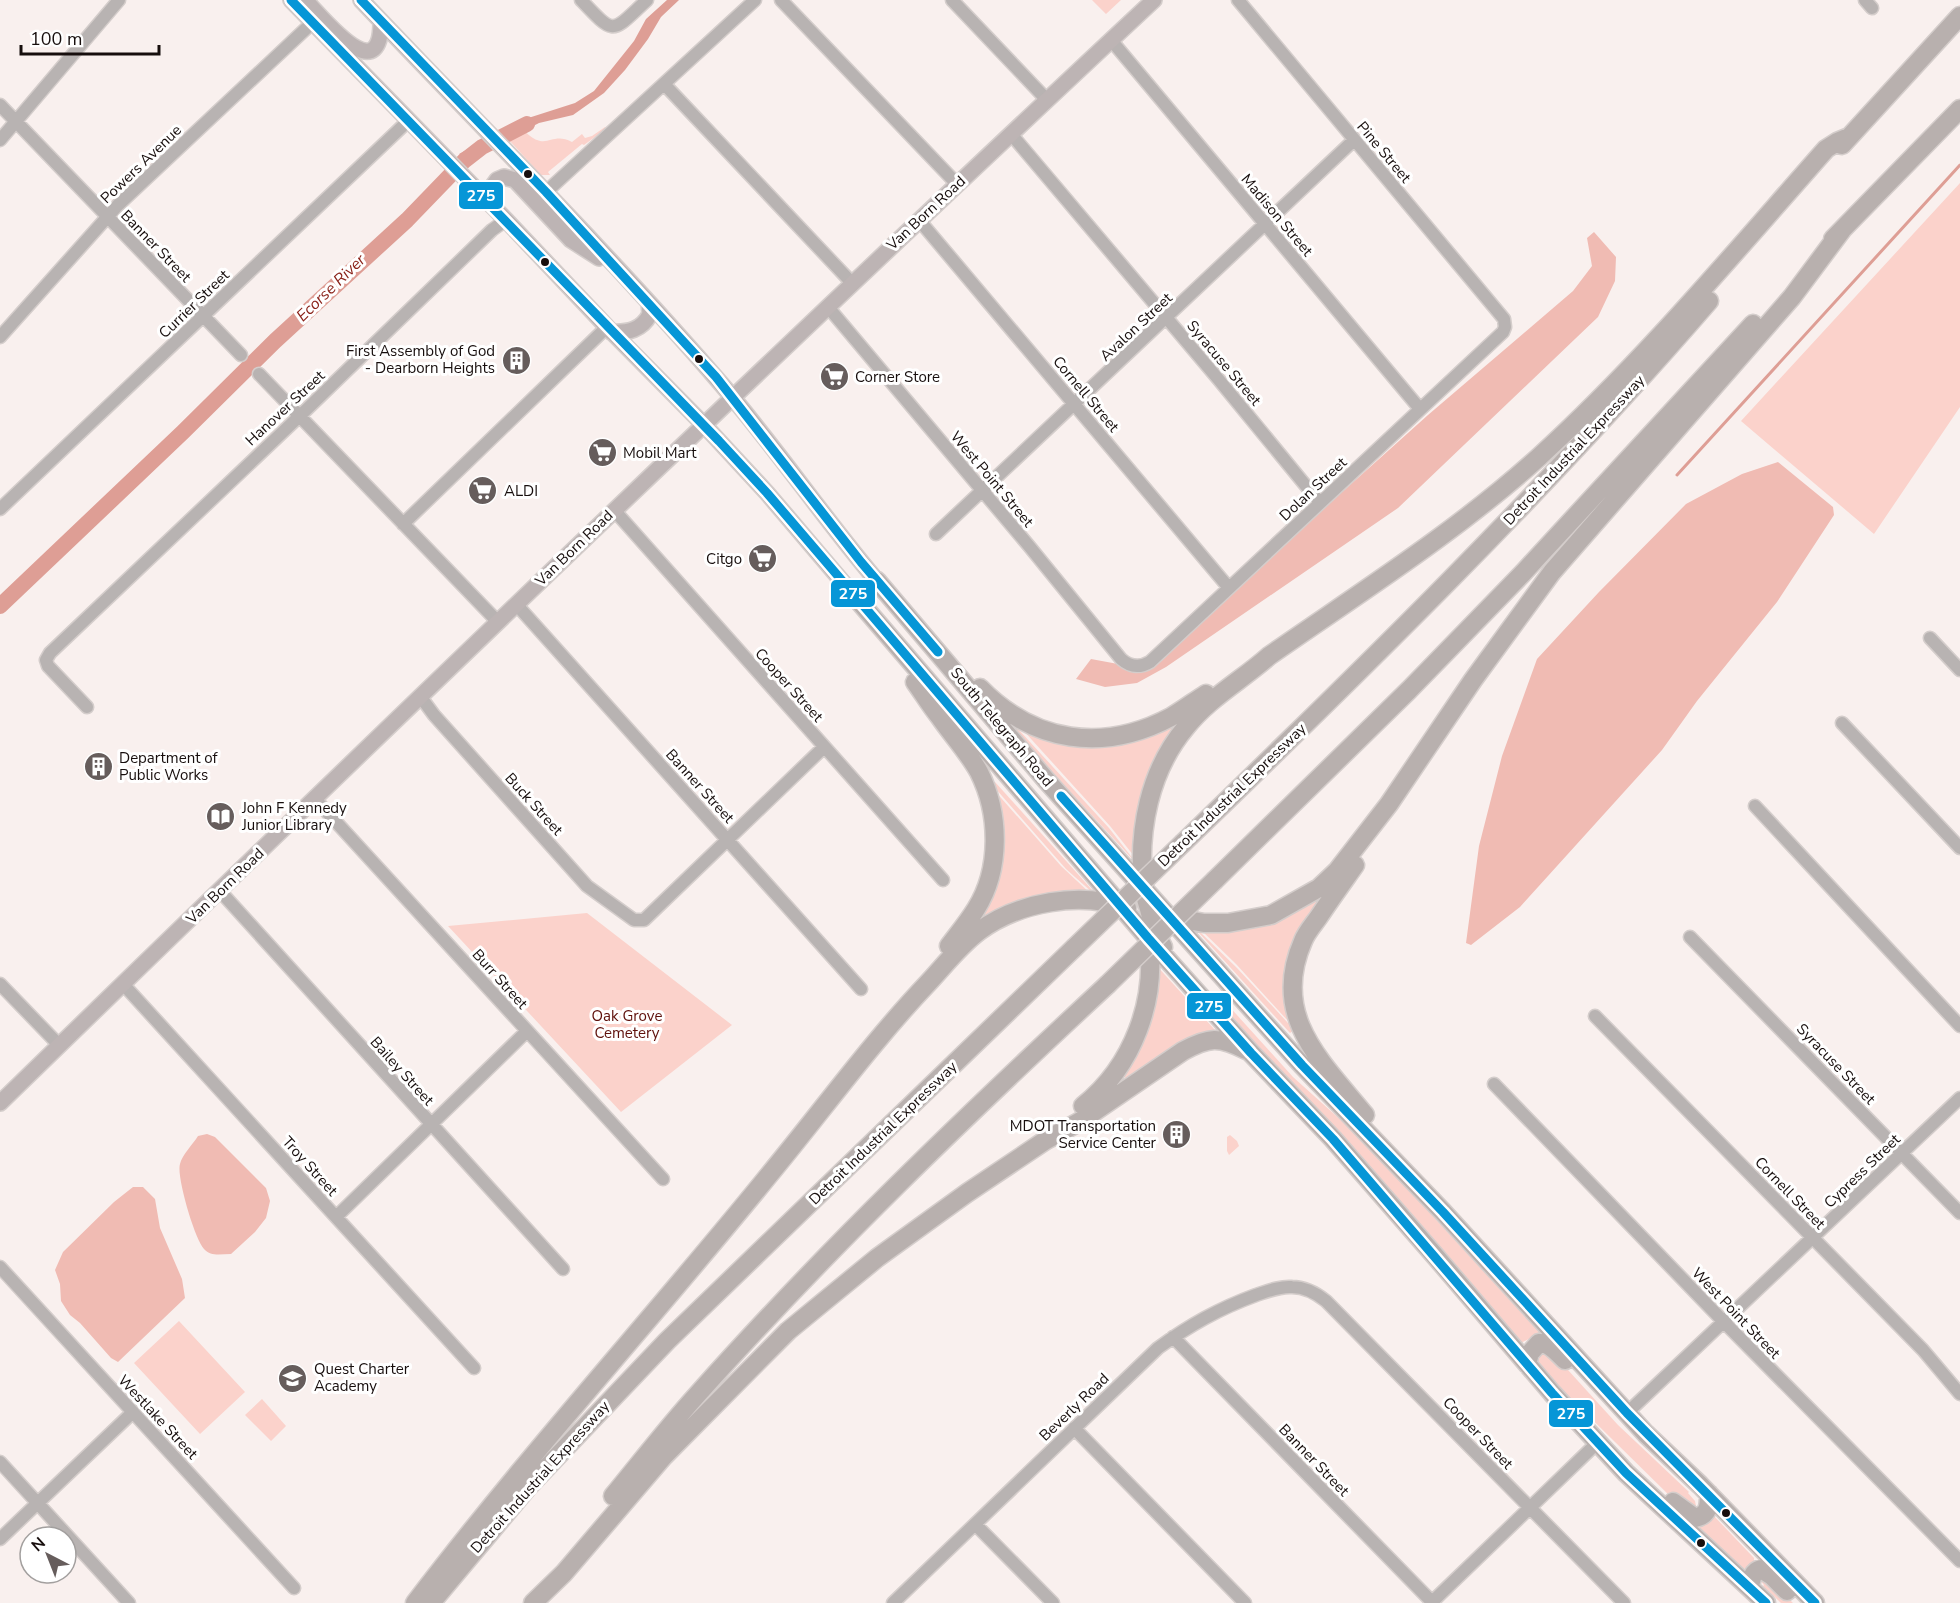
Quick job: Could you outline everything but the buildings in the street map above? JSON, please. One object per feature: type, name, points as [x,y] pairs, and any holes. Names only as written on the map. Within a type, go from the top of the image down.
[{"type":"highway","name":"Detroit Industrial Expressway","points":[[431,1603],[528,1487],[667,1341],[1368,663],[1542,485],[1668,348],[1849,137],[1960,16]]},
{"type":"highway","points":[[528,1603],[608,1501],[696,1396],[788,1296],[919,1164],[1107,985],[1401,698],[1500,597],[1842,230],[1960,109]]},
{"type":"highway","points":[[1046,1140],[1103,1089],[1128,1053],[1141,1024],[1149,984],[1151,958],[1142,907],[1142,844],[1146,815],[1153,784],[1184,728],[1198,713],[1269,656],[1476,510],[1537,458],[1593,406],[1694,299],[1826,149],[1849,137]]},
{"type":"highway","points":[[415,1603],[486,1514],[759,1188],[907,1005],[955,952],[977,932],[1000,918],[1022,909],[1065,902],[1100,902],[1142,907],[1171,918],[1228,923],[1272,915],[1319,888],[1337,871],[1389,804],[1486,662],[1552,572],[1792,297],[1842,230]]},
{"type":"highway","points":[[883,587],[991,698],[1011,714],[1035,727],[1055,734],[1103,739],[1154,725],[1173,716],[1243,669],[1269,656]]},
{"type":"highway","name":"South Telegraph Road","points":[[883,587],[1046,780],[1119,860],[1142,907]]},
{"type":"highway","points":[[862,605],[978,771],[987,791],[995,836],[994,858],[988,883],[977,908],[923,978],[907,1005]]},
{"type":"highway","name":"South Telegraph Road","points":[[862,605],[1099,879],[1142,907]]},
{"type":"highway","points":[[1389,804],[1366,848],[1303,939],[1294,967],[1293,997],[1297,1019],[1305,1038],[1443,1212]]},
{"type":"highway","points":[[1142,907],[1196,947]]},
{"type":"highway","points":[[1142,907],[1175,967]]},
{"type":"highway","points":[[1171,918],[1302,1065],[1443,1212],[1627,1413],[1815,1603]]},
{"type":"highway","points":[[1148,938],[1340,1148],[1597,1443],[1634,1481],[1766,1603]]},
{"type":"highway","points":[[533,1603],[564,1573],[664,1456],[789,1331],[877,1258],[1046,1140],[1078,1122],[1201,1041],[1230,1042],[1251,1053]]},
{"type":"highway","points":[[1527,1364],[1533,1348],[1539,1343],[1550,1346],[1635,1436],[1669,1455]]},
{"type":"highway","points":[[1564,1406],[1589,1421],[1689,1515],[1695,1518],[1706,1512],[1709,1506],[1709,1494]]},
{"type":"highway","points":[[1750,1588],[1752,1575],[1756,1570],[1761,1569],[1772,1576],[1798,1603]]},
{"type":"main road","name":"South Telegraph Road","points":[[291,0],[491,204],[609,330],[704,425],[767,493],[862,605]]},
{"type":"main road","points":[[305,0],[350,46],[359,51],[367,51],[377,46],[381,39],[381,21]]},
{"type":"main road","name":"South Telegraph Road","points":[[361,0],[546,192],[649,303],[733,398],[883,587]]},
{"type":"main road","name":"Van Born Road","points":[[0,1103],[497,621],[1154,0]]},
{"type":"main road","points":[[491,204],[489,196],[491,188],[497,180],[510,177],[571,240],[622,274]]},
{"type":"main road","points":[[609,330],[623,333],[641,326],[650,314],[649,303]]},
{"type":"street","points":[[0,140],[119,0]]},
{"type":"street","points":[[581,0],[603,23],[612,27],[621,25],[647,0]]},
{"type":"street","points":[[546,192],[755,0]]},
{"type":"street","points":[[781,0],[957,184]]},
{"type":"street","points":[[952,0],[1047,100]]},
{"type":"street","name":"Pine Street","points":[[1238,0],[1504,319],[1505,325]]},
{"type":"street","name":"Powers Avenue","points":[[0,337],[106,217],[312,22]]},
{"type":"street","name":"Madison Street","points":[[1111,40],[1420,409]]},
{"type":"street","points":[[665,85],[852,283]]},
{"type":"street","name":"Banner Street","points":[[0,105],[241,355]]},
{"type":"street","name":"Currier Street","points":[[0,509],[408,121]]},
{"type":"street","name":"Syracuse Street","points":[[1011,135],[1320,503]]},
{"type":"street","name":"Avalon Street","points":[[936,534],[1354,140]]},
{"type":"street","name":"Hanover Street","points":[[87,707],[50,669],[46,660],[50,653],[492,230],[506,220]]},
{"type":"street","name":"Cornell Street","points":[[919,220],[1229,588]]},
{"type":"street","name":"West Point Street","points":[[828,307],[1121,659],[1135,666]]},
{"type":"street","name":"Dolan Street","points":[[1135,666],[1150,662],[1503,332],[1505,325]]},
{"type":"street","points":[[403,524],[609,330]]},
{"type":"street","points":[[259,374],[497,621]]},
{"type":"street","name":"Cooper Street","points":[[614,510],[943,879]]},
{"type":"street","name":"Banner Street","points":[[516,604],[861,989]]},
{"type":"street","points":[[1930,638],[1960,670]]},
{"type":"street","name":"Buck Street","points":[[420,696],[434,715],[588,886],[637,921],[645,920],[728,840]]},
{"type":"street","points":[[1842,723],[1960,848]]},
{"type":"street","points":[[728,840],[824,747]]},
{"type":"street","name":"Burr Street","points":[[315,799],[663,1179]]},
{"type":"street","points":[[1755,806],[1960,1026]]},
{"type":"street","name":"Bailey Street","points":[[220,891],[563,1269]]},
{"type":"street","name":"Syracuse Street","points":[[1690,937],[1960,1213]]},
{"type":"street","points":[[0,984],[59,1045]]},
{"type":"street","name":"Troy Street","points":[[123,984],[474,1368]]},
{"type":"street","name":"Cornell Street","points":[[1595,1016],[1788,1210],[1923,1350],[1960,1394]]},
{"type":"street","points":[[336,1217],[527,1031]]},
{"type":"street","name":"West Point Street","points":[[1494,1084],[1724,1323],[1960,1561]]},
{"type":"street","name":"Cypress Street","points":[[1627,1413],[1960,1098]]},
{"type":"street","name":"Westlake Street","points":[[0,1267],[294,1588]]},
{"type":"street","name":"Beverly Road","points":[[893,1603],[1148,1357],[1173,1337],[1221,1309],[1273,1289],[1294,1287],[1307,1290]]},
{"type":"street","name":"Cooper Street","points":[[1307,1290],[1326,1301],[1624,1603]]},
{"type":"street","name":"Banner Street","points":[[1173,1337],[1432,1603]]},
{"type":"street","points":[[0,1539],[133,1412]]},
{"type":"street","points":[[1074,1428],[1245,1603]]},
{"type":"street","points":[[1432,1603],[1597,1443]]},
{"type":"street","points":[[0,1462],[129,1603]]},
{"type":"street","points":[[975,1524],[1053,1603]]},
{"type":"green space","points":[[1092,0],[1121,0],[1106,14]]},
{"type":"green space","points":[[605,127],[606,129],[584,145],[582,144],[548,172],[550,175],[541,175],[509,140],[524,131],[534,139],[541,141],[561,139],[572,142],[582,134],[585,138],[592,136]]},
{"type":"green space","points":[[1960,183],[1960,407],[1874,534],[1741,421]]},
{"type":"green space","points":[[1172,722],[1178,726],[1138,861],[1110,826],[1022,729],[1053,738]]},
{"type":"green space","points":[[1015,725],[1020,725],[1019,730],[1109,828],[1137,864],[1012,729]]},
{"type":"green space","points":[[995,782],[1094,894],[1066,869],[995,788],[991,789],[991,785]]},
{"type":"green space","points":[[995,791],[1061,866],[1092,895],[981,920],[978,916]]},
{"type":"green space","points":[[1316,900],[1320,904],[1305,928],[1292,1019],[1288,1021],[1236,964],[1200,929],[1286,917]]},
{"type":"green space","name":"Oak Grove Cemetery","points":[[587,913],[732,1025],[621,1112],[448,926]]},
{"type":"green space","points":[[1198,930],[1288,1023],[1293,1021],[1296,1029],[1290,1033]]},
{"type":"green space","points":[[1156,965],[1215,1030],[1192,1037],[1128,1080],[1123,1076],[1139,1049]]},
{"type":"green space","points":[[1227,1004],[1293,1077],[1363,1140],[1540,1333],[1521,1343],[1445,1254],[1223,1007]]},
{"type":"green space","points":[[1230,1135],[1239,1146],[1229,1155],[1227,1137]]},
{"type":"green space","points":[[179,1321],[245,1392],[200,1434],[134,1363]]},
{"type":"green space","points":[[1543,1352],[1558,1359],[1618,1425],[1689,1492],[1696,1506],[1676,1502],[1554,1382],[1538,1363],[1538,1353]]},
{"type":"green space","points":[[262,1399],[286,1426],[271,1441],[245,1415]]},
{"type":"green space","points":[[1713,1515],[1754,1558],[1754,1561],[1744,1569],[1696,1525]]},
{"type":"green space","points":[[1760,1577],[1773,1583],[1793,1603],[1781,1603],[1763,1586]]},
{"type":"shaded area","points":[[667,0],[679,0],[661,17],[625,70],[604,93],[573,115],[539,123],[512,137],[505,129],[522,120],[575,103],[594,91],[634,41],[646,19]]},
{"type":"shaded area","points":[[479,143],[485,149],[466,162],[459,154]]},
{"type":"shaded area","points":[[1594,232],[1616,257],[1615,281],[1598,317],[1398,508],[1166,667],[1137,683],[1105,687],[1076,679],[1091,659],[1145,669],[1428,415],[1573,291],[1592,266],[1587,238]]},
{"type":"shaded area","points":[[1778,462],[1833,507],[1834,515],[1777,602],[1697,701],[1662,750],[1520,907],[1471,945],[1466,943],[1479,846],[1502,756],[1537,659],[1686,504],[1742,474]]},
{"type":"shaded area","points":[[207,1134],[215,1137],[266,1188],[270,1201],[266,1218],[255,1232],[231,1254],[213,1254],[204,1249],[191,1221],[183,1194],[180,1164],[198,1136]]},
{"type":"shaded area","points":[[133,1187],[143,1187],[155,1199],[160,1228],[182,1279],[185,1298],[118,1362],[111,1358],[70,1315],[61,1301],[60,1284],[55,1270],[63,1252],[114,1202]]},
{"type":"waterway","name":"Ecorse River","points":[[0,606],[275,341],[407,220],[464,161],[482,147],[527,124]]},
{"type":"waterway","points":[[1677,475],[1960,165]]},
{"type":"transit line","name":"275","points":[[291,0],[767,493],[1148,938],[1251,1053],[1333,1139],[1552,1393],[1626,1473],[1766,1603]]},
{"type":"transit line","name":"275","points":[[361,0],[546,192],[716,377],[861,562],[938,652]]},
{"type":"transit line","name":"275","points":[[1061,796],[1302,1065],[1443,1212],[1627,1413],[1815,1603]]},
{"type":"place","name":"First Assembly of God - Dearborn Heights","points":[[516,360]]},
{"type":"place","name":"Corner Store","points":[[834,377]]},
{"type":"place","name":"Mobil Mart","points":[[602,453]]},
{"type":"place","name":"ALDI","points":[[483,491]]},
{"type":"place","name":"Citgo","points":[[763,559]]},
{"type":"place","name":"Department of Public Works","points":[[98,767]]},
{"type":"place","name":"John F Kennedy Junior Library","points":[[221,817]]},
{"type":"place","name":"MDOT Transportation Service Center","points":[[1177,1135]]},
{"type":"place","name":"Quest Charter Academy","points":[[293,1378]]}]
